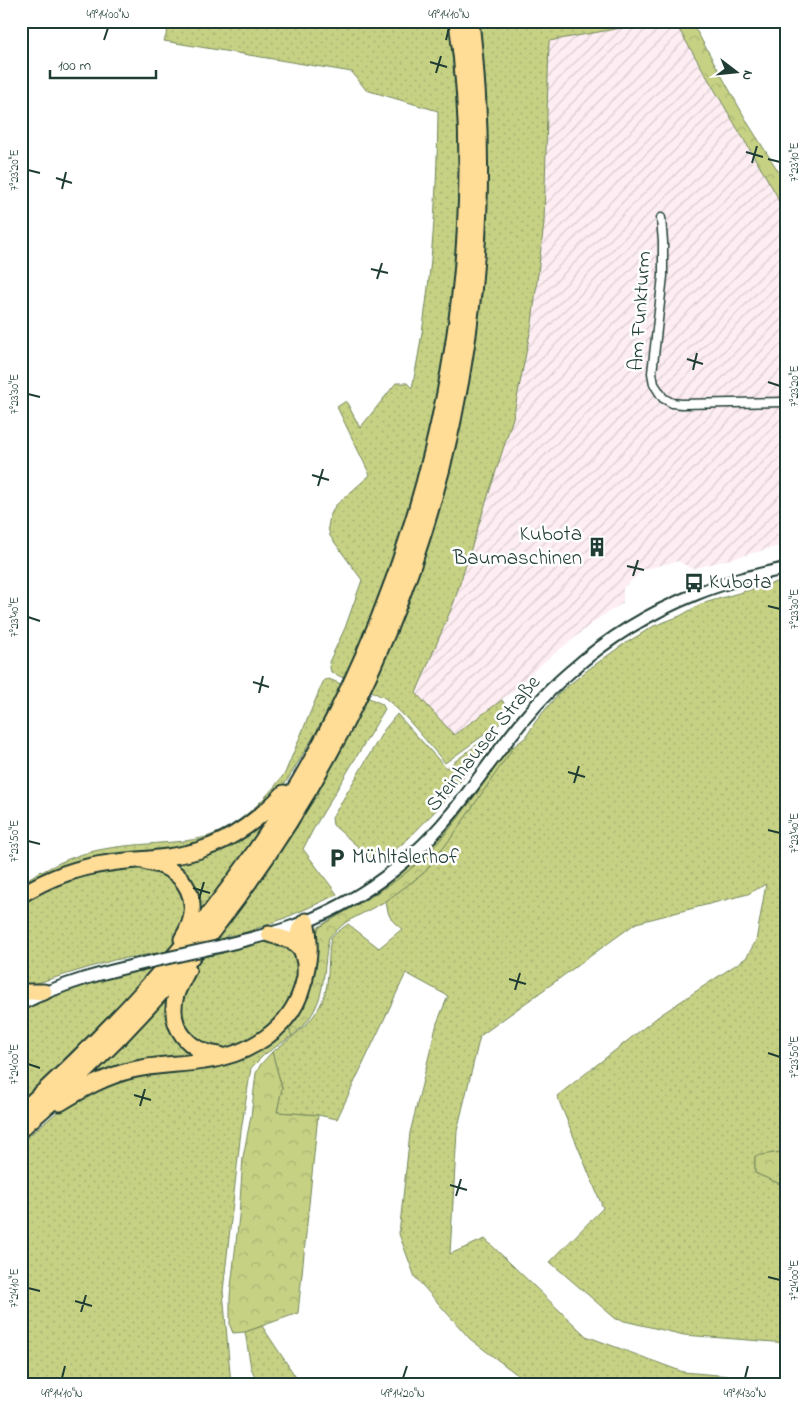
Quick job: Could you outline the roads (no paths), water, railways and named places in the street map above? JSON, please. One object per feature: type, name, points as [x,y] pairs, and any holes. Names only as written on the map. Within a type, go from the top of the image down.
[{"type":"highway","points":[[24,1120],[156,978],[229,888],[263,840],[307,768],[354,675],[378,621],[398,568],[427,474],[449,375],[463,254],[466,202],[465,117],[457,21]]},
{"type":"highway","points":[[24,1120],[86,1070],[146,1009],[243,893],[282,835],[323,768],[358,700],[394,617],[439,480],[462,374],[476,255],[479,202],[479,113],[471,21]]},
{"type":"highway","points":[[21,895],[71,872],[98,864],[138,861],[192,852],[230,838],[250,825],[268,809],[307,768]]},
{"type":"highway","points":[[138,861],[157,864],[175,872],[184,882],[192,899],[191,917],[186,930],[156,978]]},
{"type":"highway","points":[[24,1120],[117,1074],[142,1068],[206,1061],[250,1048],[270,1035],[282,1024],[297,1002],[305,979],[310,950],[310,934],[306,921],[300,926],[298,935],[305,962],[305,979]]},
{"type":"highway","points":[[269,934],[291,941],[302,950]]},
{"type":"highway","points":[[203,943],[177,992],[174,1008],[175,1019],[179,1031],[190,1044],[204,1052],[224,1056]]},
{"type":"highway","points":[[21,992],[44,992]]},
{"type":"main road","name":"Steinhauser Straße","points":[[21,1004],[44,992],[94,975],[269,934],[306,921],[351,900],[381,881],[414,854],[443,824],[521,723],[551,690],[590,655],[628,629],[696,594],[742,579],[787,568]]},
{"type":"street","name":"Am Funkturm","points":[[661,218],[663,276],[652,361],[654,384],[658,392],[668,401],[682,404],[787,402]]},
{"type":"place","name":"Kubota Baumaschinen","points":[[597,547]]},
{"type":"place","name":"Kubota","points":[[694,583]]},
{"type":"place","name":"Mühltalerhof","points":[[337,858]]}]
